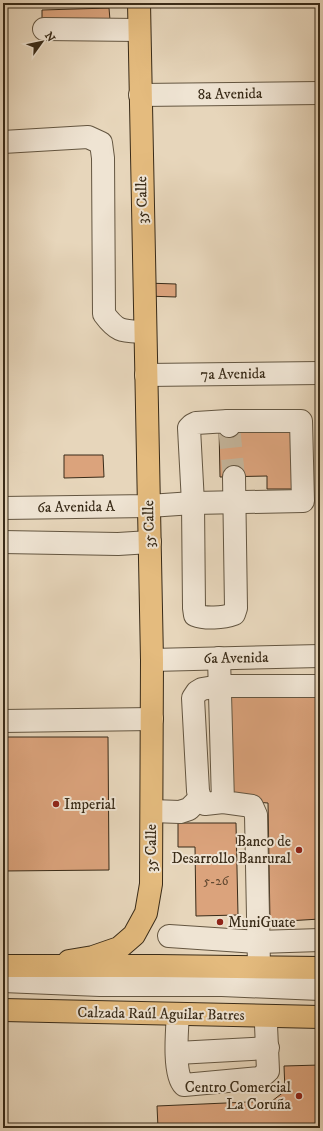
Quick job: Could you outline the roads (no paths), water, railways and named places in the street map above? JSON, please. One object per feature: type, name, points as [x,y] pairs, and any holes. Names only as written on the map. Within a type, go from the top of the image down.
[{"type":"main road","name":"35 Calle","points":[[34,967],[93,957],[119,948],[134,935],[146,913],[151,884],[152,660],[139,3]]},
{"type":"main road","points":[[3,966],[320,968]]},
{"type":"main road","name":"Calzada Raúl Aguilar Batres","points":[[3,1010],[320,1017]]},
{"type":"street","points":[[44,29],[139,30]]},
{"type":"street","name":"8a Avenida","points":[[140,95],[320,94]]},
{"type":"street","points":[[3,142],[88,137],[100,144],[104,158],[104,314],[111,324],[122,331],[145,332]]},
{"type":"street","name":"7a Avenida","points":[[146,375],[320,373]]},
{"type":"street","name":"6a Avenida A","points":[[3,508],[149,506],[193,503],[303,501],[301,421],[229,424],[196,423],[192,425],[189,428],[193,503]]},
{"type":"street","points":[[193,503],[195,615],[201,617],[229,616],[234,614],[236,608],[234,477]]},
{"type":"street","points":[[3,542],[118,544],[150,542]]},
{"type":"street","name":"6a Avenida","points":[[152,660],[320,656]]},
{"type":"street","points":[[219,658],[223,802]]},
{"type":"street","points":[[259,967],[256,815],[252,806],[223,802],[205,804],[200,798],[198,791],[194,698],[197,692],[202,689],[220,686],[320,686]]},
{"type":"street","points":[[3,721],[152,719]]},
{"type":"street","points":[[152,811],[180,812],[189,809],[200,798]]},
{"type":"street","points":[[169,936],[258,942],[320,940]]},
{"type":"street","points":[[3,981],[100,985],[222,985],[320,989]]},
{"type":"street","points":[[3,994],[320,1001]]},
{"type":"street","points":[[178,1014],[176,1060],[180,1081],[184,1085],[260,1078],[268,1071],[267,1016]]},
{"type":"street","points":[[177,1053],[268,1048]]},
{"type":"tunnel","points":[[229,426],[234,477]]},
{"type":"place","name":"Imperial","points":[[56,804]]},
{"type":"place","name":"Banco de Desarrollo Banrural","points":[[299,850]]},
{"type":"place","name":"MuniGuate","points":[[220,922]]},
{"type":"place","name":"Centro Comercial La Coruña","points":[[299,1096]]}]
